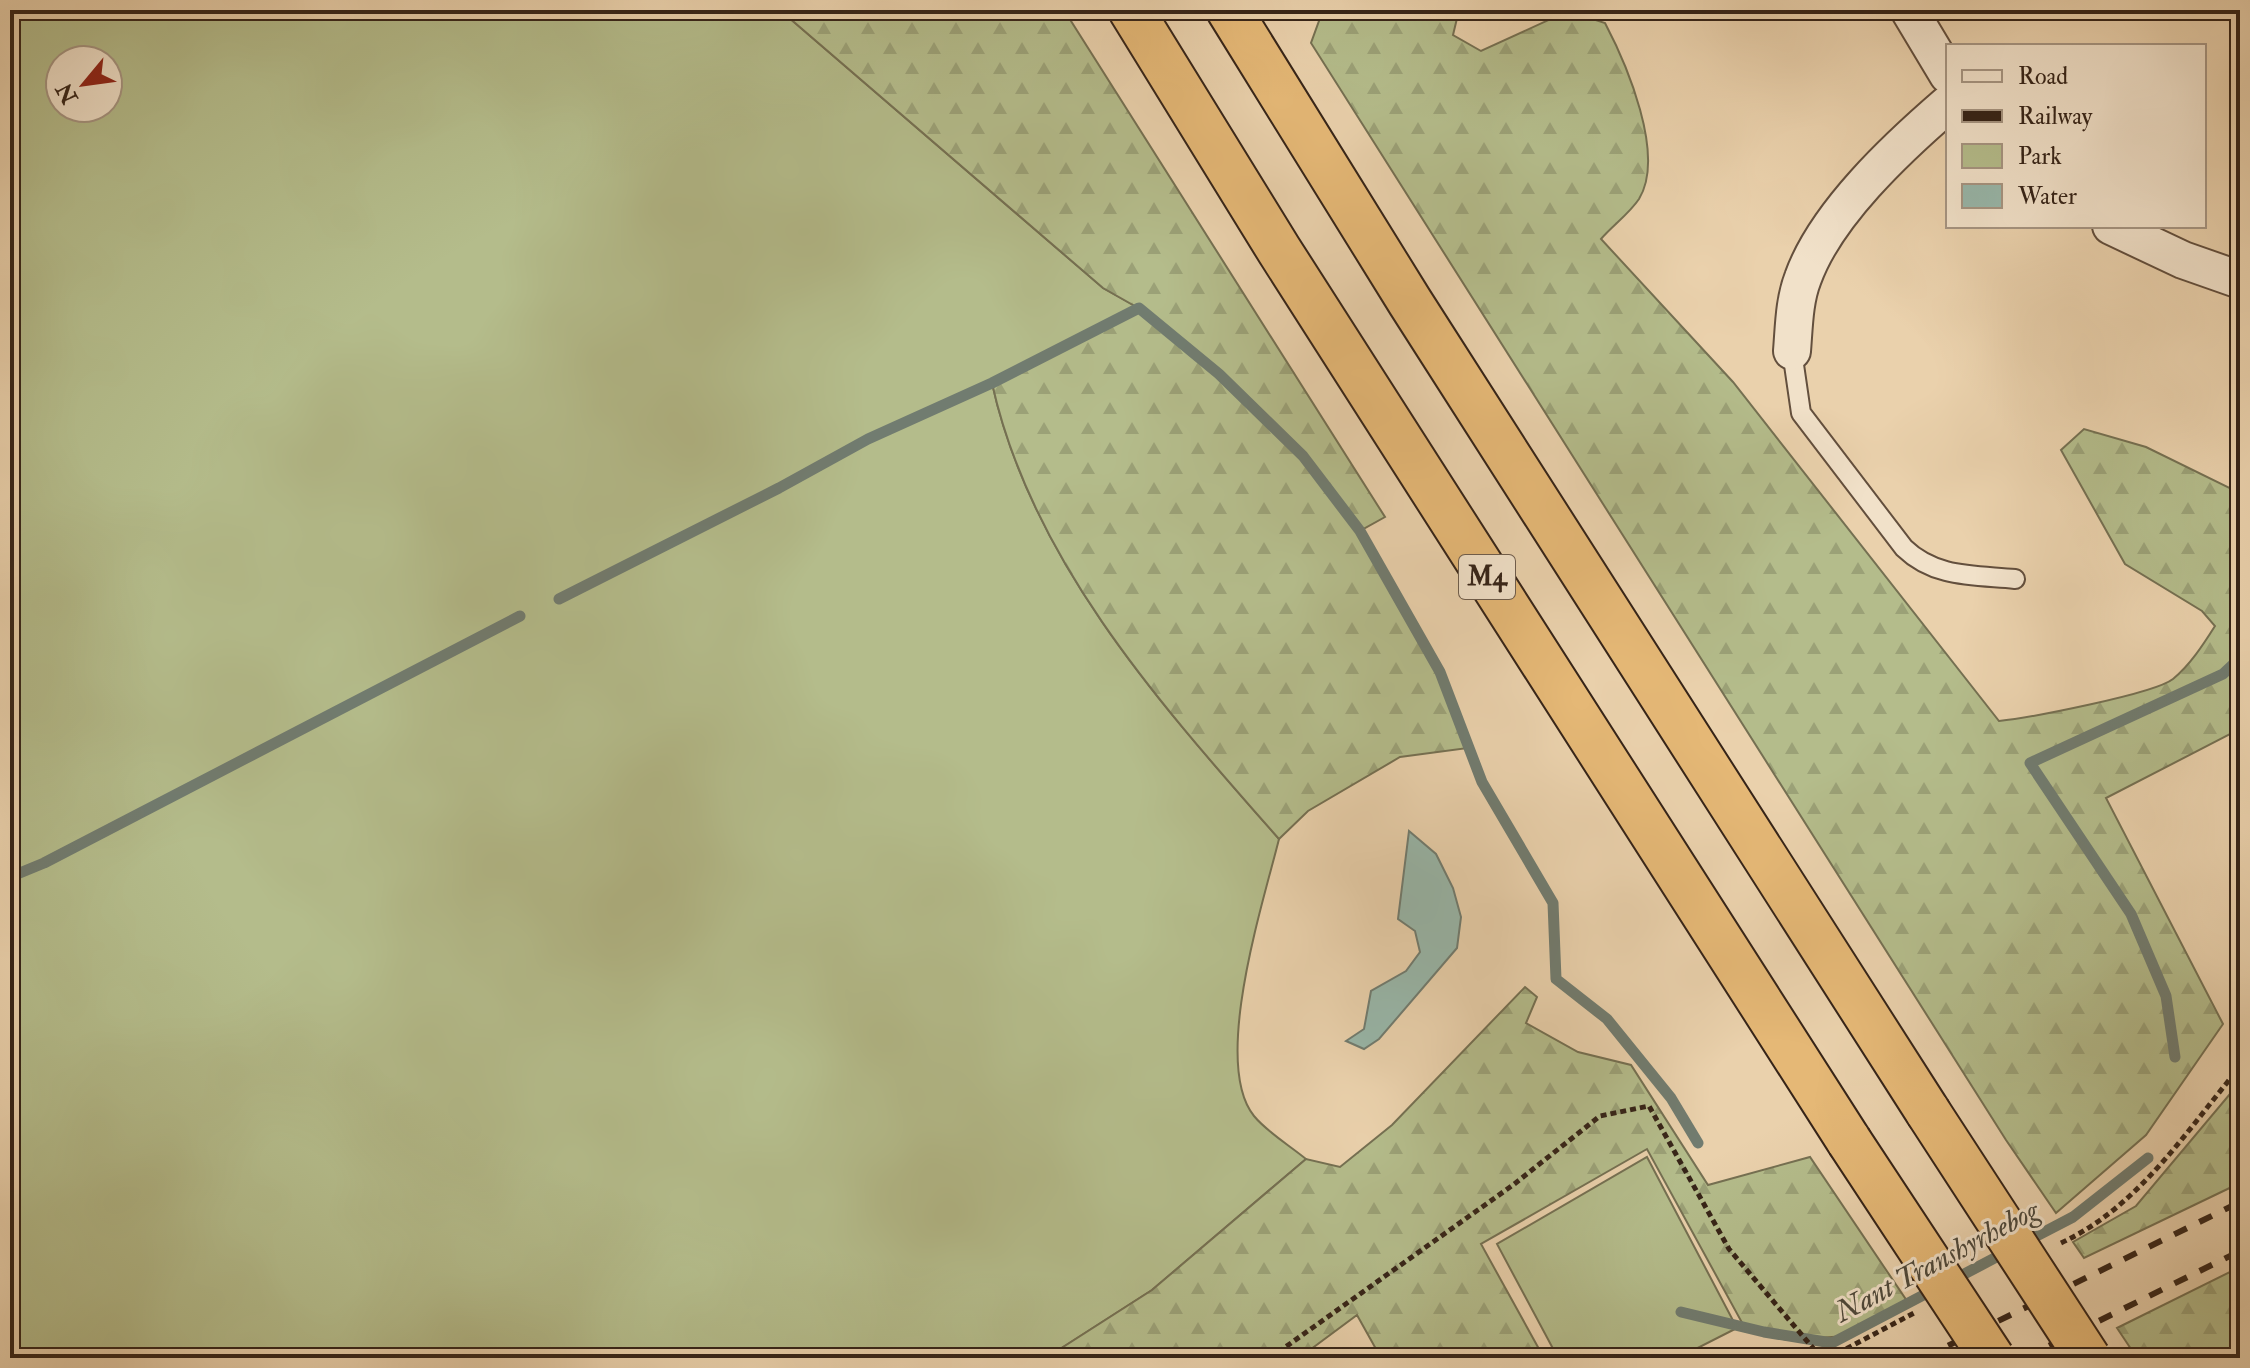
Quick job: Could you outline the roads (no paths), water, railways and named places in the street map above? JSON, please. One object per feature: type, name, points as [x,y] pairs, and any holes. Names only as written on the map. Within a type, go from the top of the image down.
[{"type":"highway","name":"M4","points":[[1131,10],[1279,250],[1849,1141],[1992,1358]]},
{"type":"highway","points":[[1229,10],[1410,302],[2088,1358]]},
{"type":"street","points":[[1911,11],[1946,72]]},
{"type":"street","points":[[1792,351],[1802,279],[1816,250],[1888,159],[1946,106]]},
{"type":"street","points":[[2115,228],[2183,260],[2240,280]]},
{"type":"lane","points":[[1792,351],[1801,413],[1904,548],[1921,565],[1942,571],[2015,579]]},
{"type":"water","points":[[1409,831],[1436,854],[1453,888],[1461,917],[1457,948],[1379,1039],[1364,1049],[1346,1041],[1364,1029],[1371,991],[1406,971],[1420,952],[1415,931],[1398,919]]},
{"type":"waterway","points":[[559,599],[779,488],[868,439],[992,383],[1139,308],[1219,374],[1303,456],[1360,531],[1440,672],[1482,782],[1553,903],[1556,979],[1607,1019],[1671,1098],[1698,1143]]},
{"type":"waterway","points":[[10,877],[44,863],[520,616]]},
{"type":"waterway","name":"Nant Transhyrhebog","points":[[2175,1057],[2166,996],[2131,914],[2030,763],[2223,674],[2240,658]]},
{"type":"waterway","name":"Nant Transhyrhebog","points":[[2025,1242],[2073,1217],[2148,1158]]},
{"type":"waterway","name":"Nant Transhyrhebog","points":[[1951,1281],[2006,1252]]},
{"type":"waterway","name":"Nant Transhyrhebog","points":[[1681,1312],[1764,1332],[1832,1343],[1935,1289]]},
{"type":"railway","points":[[1923,1358],[2240,1202]]},
{"type":"railway","points":[[2024,1358],[2240,1251]]}]
